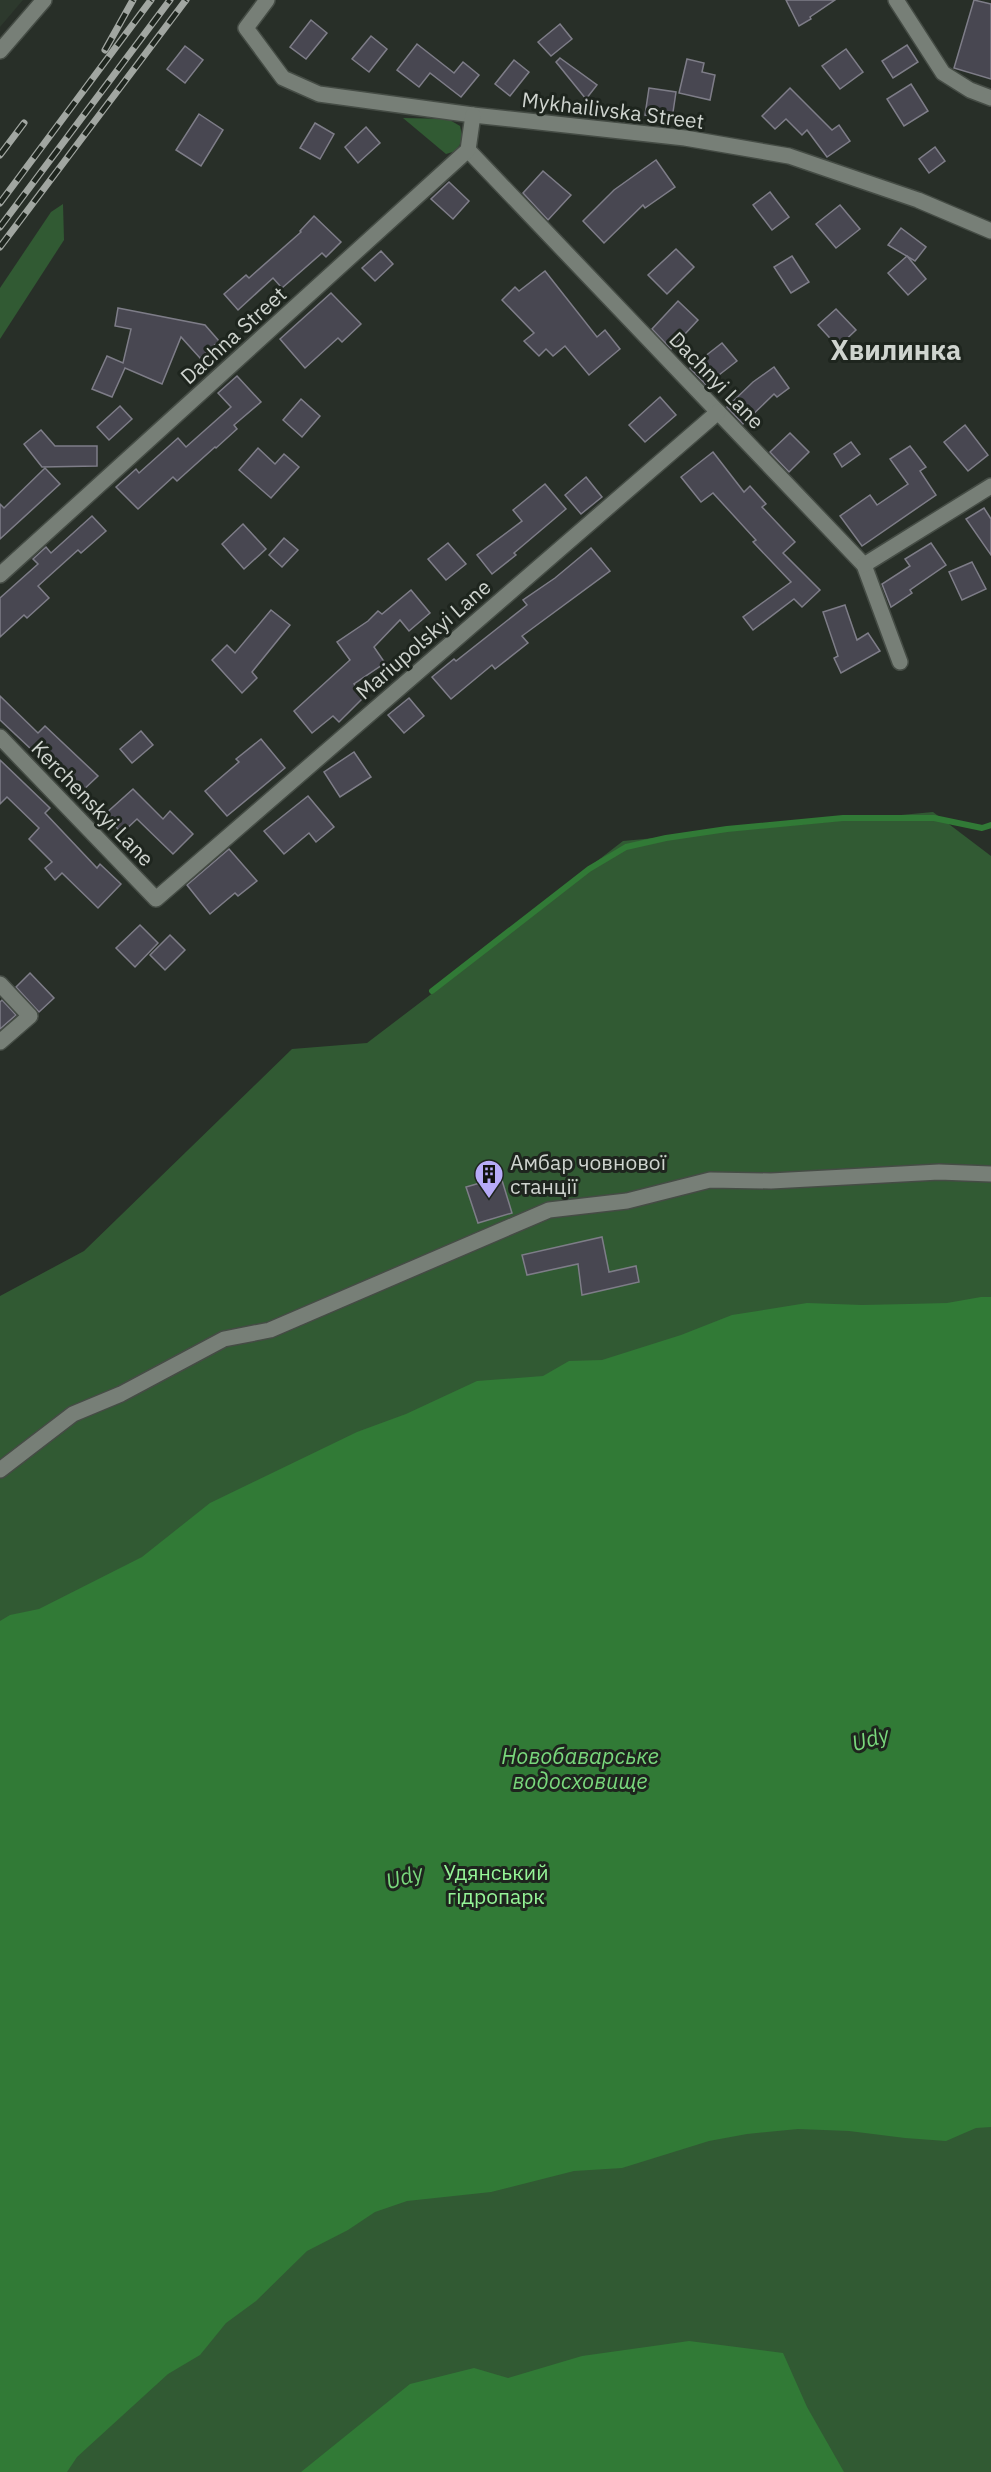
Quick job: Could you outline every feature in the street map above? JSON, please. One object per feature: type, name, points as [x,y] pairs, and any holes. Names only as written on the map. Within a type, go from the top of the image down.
[{"type":"street","points":[[0,51],[44,0]]},
{"type":"street","name":"Mykhailivska Street","points":[[267,0],[246,28],[283,78],[319,94],[473,115],[685,138],[789,156],[918,200],[991,231]]},
{"type":"street","points":[[896,0],[943,73],[970,90],[991,98]]},
{"type":"street","points":[[468,150],[473,115]]},
{"type":"street","name":"Dachnyi Lane","points":[[468,150],[864,565],[900,662]]},
{"type":"street","name":"Dachna Street","points":[[0,575],[468,150]]},
{"type":"street","name":"Mariupolskyi Lane","points":[[156,899],[718,412]]},
{"type":"street","points":[[864,565],[991,486]]},
{"type":"street","name":"Kerchenskyi Lane","points":[[0,737],[156,899]]},
{"type":"street","points":[[0,984],[30,1016],[0,1042]]},
{"type":"street","points":[[0,1470],[73,1414],[121,1395],[224,1339],[270,1330],[549,1209],[627,1201],[710,1180],[771,1181],[939,1172],[991,1174]]},
{"type":"shaded area","points":[[0,0],[23,0],[0,27]]},
{"type":"green space","points":[[403,118],[448,119],[460,126],[463,139],[456,151],[446,154]]},
{"type":"green space","points":[[63,204],[64,240],[0,339],[0,288],[51,212]]},
{"type":"green space","name":"Удянський гідропарк","points":[[933,812],[991,856],[991,2472],[0,2472],[0,1296],[84,1251],[292,1049],[367,1043],[434,992],[432,989],[623,841]]},
{"type":"water","name":"Новобаварське водосховище","points":[[991,1297],[991,2127],[976,2128],[946,2141],[849,2131],[798,2129],[747,2134],[709,2141],[622,2168],[574,2171],[491,2192],[407,2201],[375,2212],[348,2230],[307,2251],[256,2301],[226,2323],[200,2355],[168,2374],[77,2457],[67,2472],[0,2472],[0,1621],[10,1615],[39,1609],[142,1557],[210,1503],[357,1432],[406,1414],[477,1381],[543,1376],[569,1361],[602,1360],[681,1335],[732,1315],[807,1303],[862,1305],[947,1303]]},
{"type":"water","points":[[689,2341],[783,2353],[807,2407],[844,2472],[301,2472],[410,2384],[474,2368],[508,2378],[582,2356]]},
{"type":"building","points":[[786,0],[835,0],[799,26]]},
{"type":"building","points":[[974,0],[991,4],[991,79],[954,68]]},
{"type":"building","points":[[311,20],[327,33],[306,59],[290,47]]},
{"type":"building","points":[[560,24],[572,39],[551,56],[538,42]]},
{"type":"building","points":[[371,36],[387,49],[369,72],[352,59]]},
{"type":"building","points":[[417,44],[454,73],[463,62],[479,75],[461,97],[430,73],[419,87],[397,70]]},
{"type":"building","points":[[907,45],[918,62],[893,78],[882,61]]},
{"type":"building","points":[[185,46],[203,60],[185,83],[167,69]]},
{"type":"building","points":[[846,49],[863,72],[840,89],[822,66]]},
{"type":"building","points":[[560,58],[597,85],[586,99],[556,62]]},
{"type":"building","points":[[687,59],[704,63],[702,72],[715,75],[710,100],[679,93]]},
{"type":"building","points":[[514,60],[529,72],[510,96],[495,84]]},
{"type":"building","points":[[911,84],[928,111],[904,126],[887,99]]},
{"type":"building","points":[[649,88],[676,92],[672,119],[645,115]]},
{"type":"building","points":[[790,88],[832,130],[839,125],[850,141],[827,157],[807,130],[802,135],[786,119],[775,129],[762,116]]},
{"type":"building","points":[[199,114],[223,130],[201,166],[176,150]]},
{"type":"building","points":[[315,123],[334,134],[320,159],[300,148]]},
{"type":"building","points":[[366,127],[380,143],[358,163],[345,147]]},
{"type":"building","points":[[935,147],[945,161],[929,173],[919,159]]},
{"type":"building","points":[[656,160],[675,187],[645,208],[643,205],[604,243],[583,221],[614,190]]},
{"type":"building","points":[[543,171],[571,195],[548,220],[523,193]]},
{"type":"building","points":[[449,182],[469,201],[453,219],[431,199]]},
{"type":"building","points":[[770,192],[789,217],[772,230],[753,205]]},
{"type":"building","points":[[840,205],[860,229],[836,248],[816,224]]},
{"type":"building","points":[[314,216],[341,242],[326,257],[322,253],[282,288],[273,278],[238,310],[224,294],[246,275],[249,278],[301,232]]},
{"type":"building","points":[[901,228],[926,247],[915,261],[888,245]]},
{"type":"building","points":[[676,249],[694,267],[667,294],[648,275]]},
{"type":"building","points":[[381,251],[393,264],[375,281],[362,268]]},
{"type":"building","points":[[792,256],[809,282],[791,293],[774,267]]},
{"type":"building","points":[[907,256],[926,279],[908,295],[888,273]]},
{"type":"building","points":[[545,271],[597,337],[605,330],[620,349],[589,375],[565,346],[553,356],[546,349],[539,356],[524,341],[534,333],[502,300],[515,287],[519,291]]},
{"type":"building","points":[[331,293],[361,324],[342,342],[338,338],[305,368],[280,339]]},
{"type":"building","points":[[678,301],[698,320],[671,349],[652,329]]},
{"type":"building","points":[[118,308],[205,325],[219,341],[200,358],[181,337],[162,384],[125,368],[112,397],[92,389],[107,356],[123,363],[131,329],[115,326]]},
{"type":"building","points":[[836,309],[856,330],[838,347],[818,325]]},
{"type":"building","points":[[722,343],[737,361],[706,385],[690,368]]},
{"type":"building","points":[[774,367],[789,388],[777,397],[774,394],[743,424],[727,407],[753,382]]},
{"type":"building","points":[[237,376],[261,402],[234,425],[237,429],[216,448],[177,481],[173,477],[138,509],[116,487],[136,469],[139,473],[178,438],[186,447],[231,407],[218,393]]},
{"type":"building","points":[[660,397],[676,415],[645,442],[629,425]]},
{"type":"building","points":[[301,399],[320,416],[302,437],[283,420]]},
{"type":"building","points":[[120,406],[132,419],[109,440],[97,427]]},
{"type":"building","points":[[965,425],[988,455],[968,471],[944,442]]},
{"type":"building","points":[[41,430],[55,446],[97,446],[97,466],[42,467],[24,444]]},
{"type":"building","points":[[790,433],[809,452],[789,472],[770,452]]},
{"type":"building","points":[[851,442],[860,454],[842,467],[834,454]]},
{"type":"building","points":[[910,446],[926,467],[920,471],[936,495],[862,546],[840,516],[870,495],[877,505],[908,484],[890,459]]},
{"type":"building","points":[[258,448],[275,464],[284,454],[299,467],[271,498],[239,470]]},
{"type":"building","points":[[713,452],[744,492],[750,486],[766,504],[762,507],[795,542],[783,553],[820,590],[802,607],[794,599],[753,630],[743,617],[791,582],[753,542],[756,540],[713,493],[701,502],[681,477]]},
{"type":"building","points":[[45,468],[60,484],[0,539],[0,504],[4,508]]},
{"type":"building","points":[[586,477],[602,497],[581,514],[565,495]]},
{"type":"building","points":[[545,484],[566,509],[492,574],[477,555],[522,521],[513,510]]},
{"type":"building","points":[[984,508],[991,519],[991,555],[966,519]]},
{"type":"building","points":[[92,516],[106,531],[81,553],[78,550],[38,586],[49,598],[27,618],[24,615],[0,637],[0,598],[38,564],[33,559],[46,547],[51,553]]},
{"type":"building","points":[[243,524],[266,549],[244,569],[222,544]]},
{"type":"building","points":[[284,538],[298,550],[282,567],[269,555]]},
{"type":"building","points":[[448,543],[466,564],[446,580],[428,559]]},
{"type":"building","points":[[931,543],[946,565],[910,590],[912,593],[891,607],[882,584],[910,566],[905,559]]},
{"type":"building","points":[[591,548],[610,571],[522,636],[528,643],[495,669],[492,665],[451,699],[432,677],[527,605],[523,600],[555,578]]},
{"type":"building","points":[[972,562],[986,589],[962,600],[949,572]]},
{"type":"building","points":[[411,590],[430,613],[409,631],[400,620],[374,647],[385,663],[354,684],[365,696],[339,722],[333,716],[312,733],[294,711],[350,660],[337,642],[368,621],[378,611],[382,614]]},
{"type":"building","points":[[845,605],[857,640],[868,633],[880,651],[841,673],[834,658],[838,656],[823,612]]},
{"type":"building","points":[[271,610],[290,625],[252,672],[257,678],[242,693],[212,660],[227,645],[235,653]]},
{"type":"building","points":[[0,696],[38,733],[45,726],[98,776],[79,794],[0,720]]},
{"type":"building","points":[[409,698],[424,716],[404,733],[388,715]]},
{"type":"building","points":[[141,731],[153,745],[132,763],[120,749]]},
{"type":"building","points":[[261,739],[285,768],[227,816],[205,791],[239,762],[236,759]]},
{"type":"building","points":[[354,752],[371,777],[340,797],[324,772]]},
{"type":"building","points":[[0,760],[50,808],[45,813],[97,868],[100,864],[121,884],[98,908],[62,873],[55,880],[45,868],[52,862],[29,839],[39,828],[7,797],[0,804]]},
{"type":"building","points":[[133,789],[163,819],[170,811],[193,834],[173,854],[137,819],[122,833],[104,815]]},
{"type":"building","points":[[308,796],[334,827],[316,842],[309,833],[284,854],[264,831]]},
{"type":"building","points":[[229,849],[257,881],[238,896],[235,893],[210,914],[187,885]]},
{"type":"building","points":[[140,925],[158,943],[135,967],[116,948]]},
{"type":"building","points":[[170,935],[185,950],[165,970],[150,955]]},
{"type":"building","points":[[30,973],[54,998],[39,1012],[16,987]]},
{"type":"building","points":[[2,1000],[16,1015],[0,1029],[0,1002]]},
{"type":"building","name":"Амбар човнової станції","points":[[501,1177],[512,1213],[478,1223],[466,1187]]},
{"type":"building","points":[[602,1237],[609,1272],[636,1266],[639,1282],[582,1295],[578,1264],[527,1275],[522,1255]]},
{"type":"waterway","points":[[432,991],[589,869],[626,847],[666,838],[727,829],[843,818],[934,818],[982,828],[991,825]]},
{"type":"railway","points":[[105,50],[133,0]]},
{"type":"railway","points":[[0,203],[151,0]]},
{"type":"railway","points":[[0,227],[170,0]]},
{"type":"railway","points":[[0,247],[186,0]]},
{"type":"railway","points":[[0,155],[24,123]]},
{"type":"place","name":"Амбар човнової станції","points":[[489,1200]]},
{"type":"district","name":"Хвилинка","points":[[896,349]]},
{"type":"water label","name":"Udy","points":[[870,1738]]},
{"type":"water label","name":"Udy","points":[[404,1876]]}]
